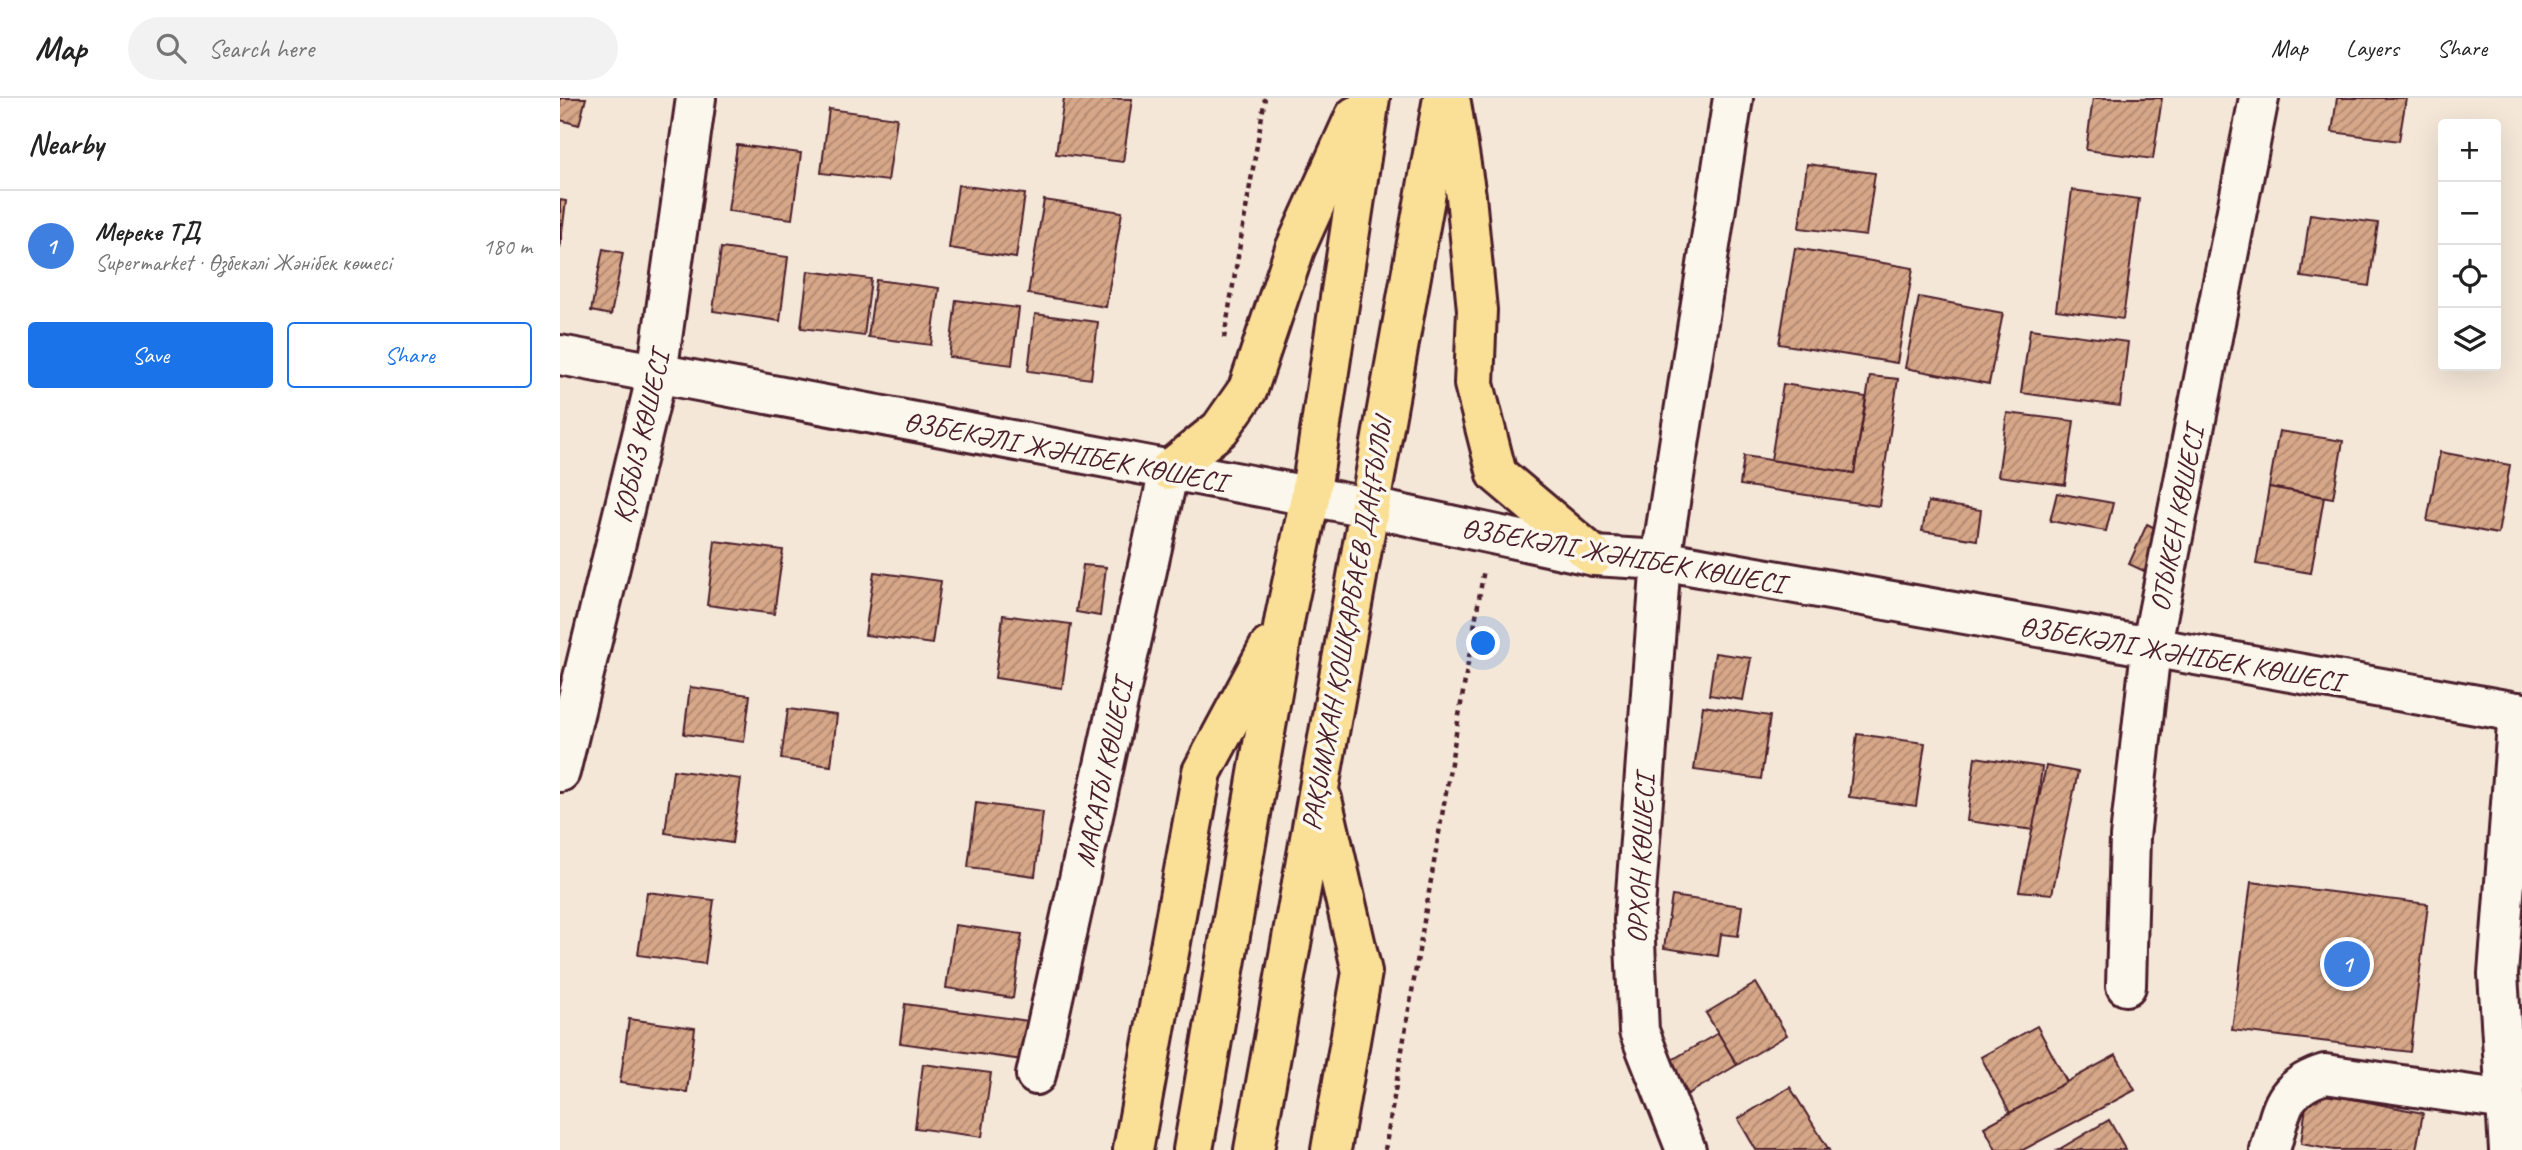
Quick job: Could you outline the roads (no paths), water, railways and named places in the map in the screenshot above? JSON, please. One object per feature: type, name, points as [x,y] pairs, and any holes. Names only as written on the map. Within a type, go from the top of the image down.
[{"type":"main road","points":[[1169,471],[1220,429],[1248,389],[1295,249],[1363,98]]},
{"type":"main road","name":"РАҚЫМЖАН ҚОШҚАРБАЕВ ДАҢҒЫЛЫ","points":[[1193,1150],[1285,617],[1310,498],[1370,98]]},
{"type":"main road","name":"РАҚЫМЖАН ҚОШҚАРБАЕВ ДАҢҒЫЛЫ","points":[[1254,1150],[1367,507],[1443,98]]},
{"type":"main road","points":[[1451,98],[1466,196],[1478,310],[1474,384],[1497,474],[1594,555]]},
{"type":"main road","points":[[1133,1150],[1202,772],[1285,617]]},
{"type":"main road","points":[[1318,781],[1362,972],[1331,1150]]},
{"type":"street","name":"ҚОБЫЗ КӨШЕСІ","points":[[560,772],[657,374],[696,98]]},
{"type":"street","name":"ОРХОН КӨШЕСІ","points":[[1685,1150],[1639,1031],[1634,920],[1661,560],[1733,98]]},
{"type":"street","name":"ОТЫКЕН КӨШЕСІ","points":[[2126,986],[2130,837],[2151,649],[2259,98]]},
{"type":"street","name":"ӨЗБЕКӘЛІ ЖӘНІБЕК КӨШЕСІ","points":[[560,355],[1367,507],[1594,555],[1661,560],[2520,713]]},
{"type":"street","name":"МАСАТЫ КӨШЕСІ","points":[[1037,1075],[1169,471]]},
{"type":"street","points":[[2509,1150],[2498,974],[2520,713]]},
{"type":"street","points":[[2270,1150],[2287,1096],[2306,1080],[2325,1074],[2506,1100]]},
{"type":"place","name":"Мереке ТД","points":[[2347,964]]}]
